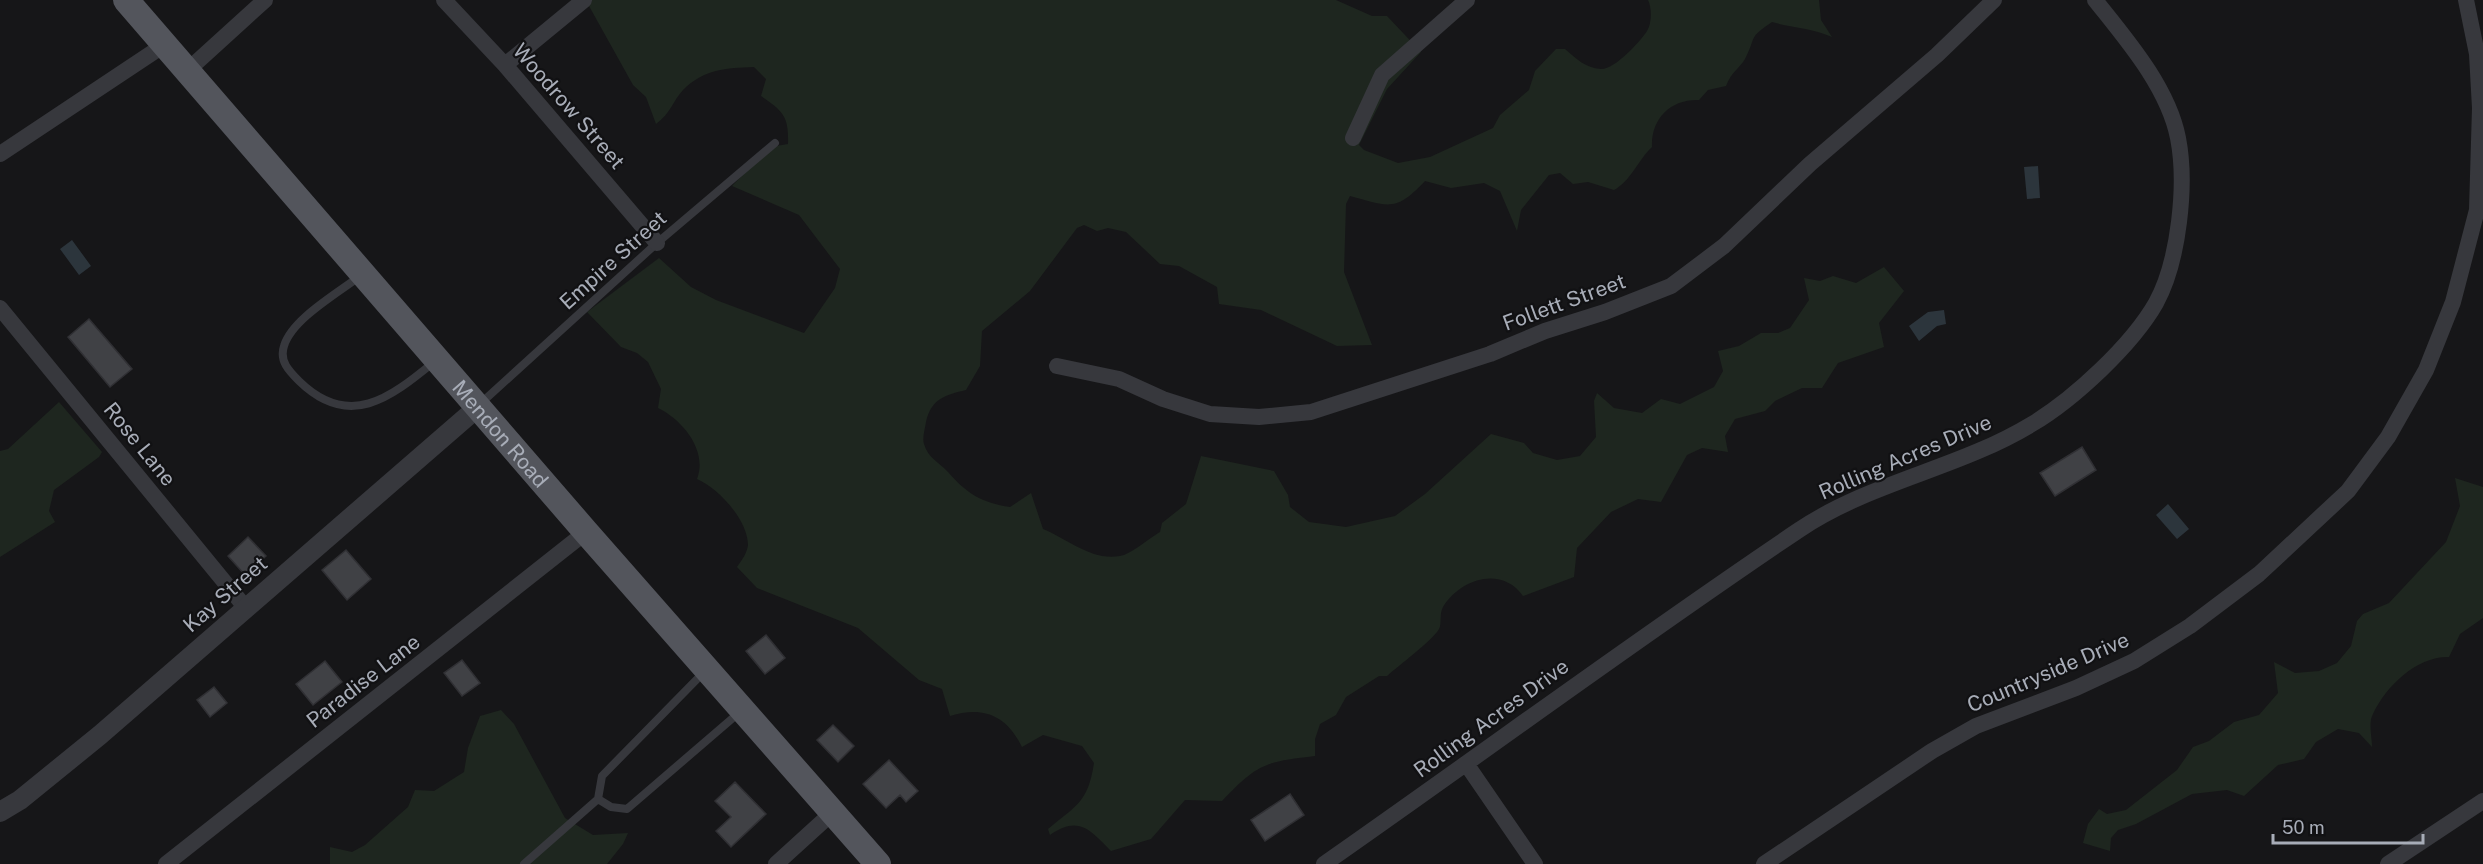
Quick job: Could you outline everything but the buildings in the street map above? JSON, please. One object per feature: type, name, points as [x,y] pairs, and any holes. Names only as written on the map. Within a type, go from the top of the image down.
[{"type":"main road","name":"Mendon Road","points":[[126,0],[586,532],[878,864]]},
{"type":"street","points":[[188,70],[265,0]]},
{"type":"street","name":"Woodrow Street","points":[[444,0],[505,65],[657,243]]},
{"type":"street","points":[[505,65],[584,0]]},
{"type":"street","points":[[1353,138],[1382,75],[1467,0]]},
{"type":"street","name":"Follett Street","points":[[1057,366],[1119,379],[1163,399],[1210,414],[1259,417],[1311,412],[1490,354],[1545,332],[1616,308],[1671,286],[1724,246],[1810,164],[1937,55],[1994,0]]},
{"type":"street","name":"Rolling Acres Drive","points":[[1324,864],[1467,765],[1601,666],[1803,527],[1846,502],[1987,448],[2033,424],[2073,394],[2135,335],[2158,300],[2178,226],[2182,180],[2177,135],[2155,81],[2133,48],[2095,0]]},
{"type":"street","name":"Countryside Drive","points":[[1764,864],[1932,751],[1976,726],[2076,688],[2134,661],[2190,626],[2259,574],[2348,491],[2388,437],[2426,370],[2452,302],[2480,211],[2480,108],[2477,54],[2466,0]]},
{"type":"street","points":[[0,154],[164,45]]},
{"type":"street","name":"Rose Lane","points":[[0,308],[245,607]]},
{"type":"street","name":"Kay Street","points":[[0,812],[20,800],[100,735],[478,407]]},
{"type":"street","name":"Paradise Lane","points":[[166,864],[586,532]]},
{"type":"street","points":[[1467,765],[1534,864]]},
{"type":"street","points":[[2388,864],[2483,801]]},
{"type":"street","points":[[776,864],[832,813]]},
{"type":"lane","name":"Empire Street","points":[[478,407],[657,243],[775,143]]},
{"type":"lane","points":[[363,274],[297,324],[284,346],[283,359],[289,371],[314,395],[332,404],[351,408],[387,397],[405,386],[437,359]]},
{"type":"lane","points":[[524,864],[598,799],[602,776],[708,669]]},
{"type":"lane","points":[[598,799],[611,807],[627,809],[742,710]]},
{"type":"shaded area","points":[[592,0],[1336,0],[1372,16],[1387,16],[1421,52],[1387,89],[1359,145],[1364,150],[1398,163],[1430,157],[1493,128],[1500,115],[1529,90],[1535,71],[1556,49],[1565,49],[1590,67],[1601,69],[1613,65],[1633,48],[1647,31],[1651,16],[1648,0],[1819,0],[1821,20],[1832,37],[1772,22],[1756,35],[1745,59],[1726,86],[1708,90],[1699,100],[1679,103],[1664,113],[1655,128],[1652,147],[1620,186],[1614,190],[1588,182],[1573,184],[1560,173],[1549,175],[1521,210],[1517,231],[1500,191],[1484,183],[1451,188],[1425,181],[1406,198],[1391,204],[1350,196],[1346,204],[1344,272],[1372,345],[1337,346],[1261,310],[1219,304],[1217,287],[1179,266],[1160,264],[1126,232],[1108,228],[1097,231],[1084,225],[1077,228],[1030,291],[982,331],[980,366],[966,390],[945,396],[931,408],[923,442],[931,456],[961,486],[975,496],[991,503],[1010,507],[1031,493],[1043,529],[1099,555],[1109,557],[1124,555],[1160,532],[1162,523],[1186,504],[1201,456],[1274,471],[1288,495],[1290,507],[1309,522],[1346,527],[1395,516],[1425,494],[1491,434],[1524,443],[1533,453],[1557,460],[1580,456],[1596,437],[1594,401],[1597,393],[1614,408],[1642,413],[1661,399],[1680,404],[1714,387],[1723,371],[1718,351],[1739,346],[1761,333],[1778,333],[1790,328],[1809,300],[1804,278],[1820,281],[1833,276],[1856,283],[1884,267],[1904,291],[1879,323],[1884,347],[1838,363],[1822,388],[1802,388],[1775,401],[1765,411],[1735,419],[1725,436],[1728,452],[1702,448],[1687,455],[1661,502],[1638,499],[1611,512],[1577,548],[1574,577],[1523,596],[1504,581],[1493,579],[1482,579],[1460,589],[1443,607],[1440,627],[1429,640],[1387,676],[1379,676],[1346,697],[1336,715],[1320,724],[1315,739],[1315,756],[1284,760],[1263,766],[1222,801],[1185,800],[1151,839],[1111,851],[1084,828],[1069,826],[1050,835],[1048,829],[1080,802],[1088,786],[1094,763],[1082,746],[1043,735],[1022,747],[1009,727],[992,716],[973,712],[950,716],[942,689],[919,680],[858,628],[757,588],[737,567],[748,545],[743,525],[722,497],[697,479],[700,468],[696,447],[684,428],[658,408],[661,389],[648,362],[637,353],[621,347],[587,312],[659,258],[691,287],[716,300],[804,333],[835,288],[840,269],[799,215],[732,186],[770,147],[788,144],[786,120],[775,106],[761,96],[766,79],[754,67],[725,69],[707,74],[683,90],[665,116],[656,124],[646,97],[633,85],[589,6]]},
{"type":"shaded area","points":[[2038,166],[2040,198],[2027,199],[2024,167]]},
{"type":"shaded area","points":[[72,240],[91,266],[79,275],[60,249]]},
{"type":"shaded area","points":[[1944,310],[1946,324],[1937,326],[1919,341],[1909,326],[1928,312]]},
{"type":"shaded area","points":[[59,402],[102,452],[99,457],[54,490],[49,511],[55,522],[0,557],[0,451],[8,449]]},
{"type":"shaded area","points":[[2455,478],[2483,487],[2483,618],[2460,634],[2449,657],[2437,658],[2414,667],[2394,683],[2372,717],[2370,725],[2372,747],[2359,733],[2338,729],[2316,742],[2304,759],[2278,765],[2244,796],[2227,790],[2192,794],[2136,824],[2118,830],[2111,838],[2110,851],[2083,843],[2088,824],[2099,809],[2107,814],[2126,810],[2177,770],[2193,747],[2209,741],[2234,722],[2259,715],[2278,693],[2274,662],[2295,673],[2319,671],[2337,663],[2351,646],[2357,621],[2363,614],[2389,603],[2446,542],[2460,506]]},
{"type":"shaded area","points":[[2168,504],[2189,529],[2177,539],[2156,515]]},
{"type":"shaded area","points":[[501,710],[514,724],[565,818],[593,835],[628,833],[623,844],[607,864],[330,864],[330,847],[352,852],[365,845],[408,807],[415,790],[434,791],[464,772],[468,748],[480,716]]}]
